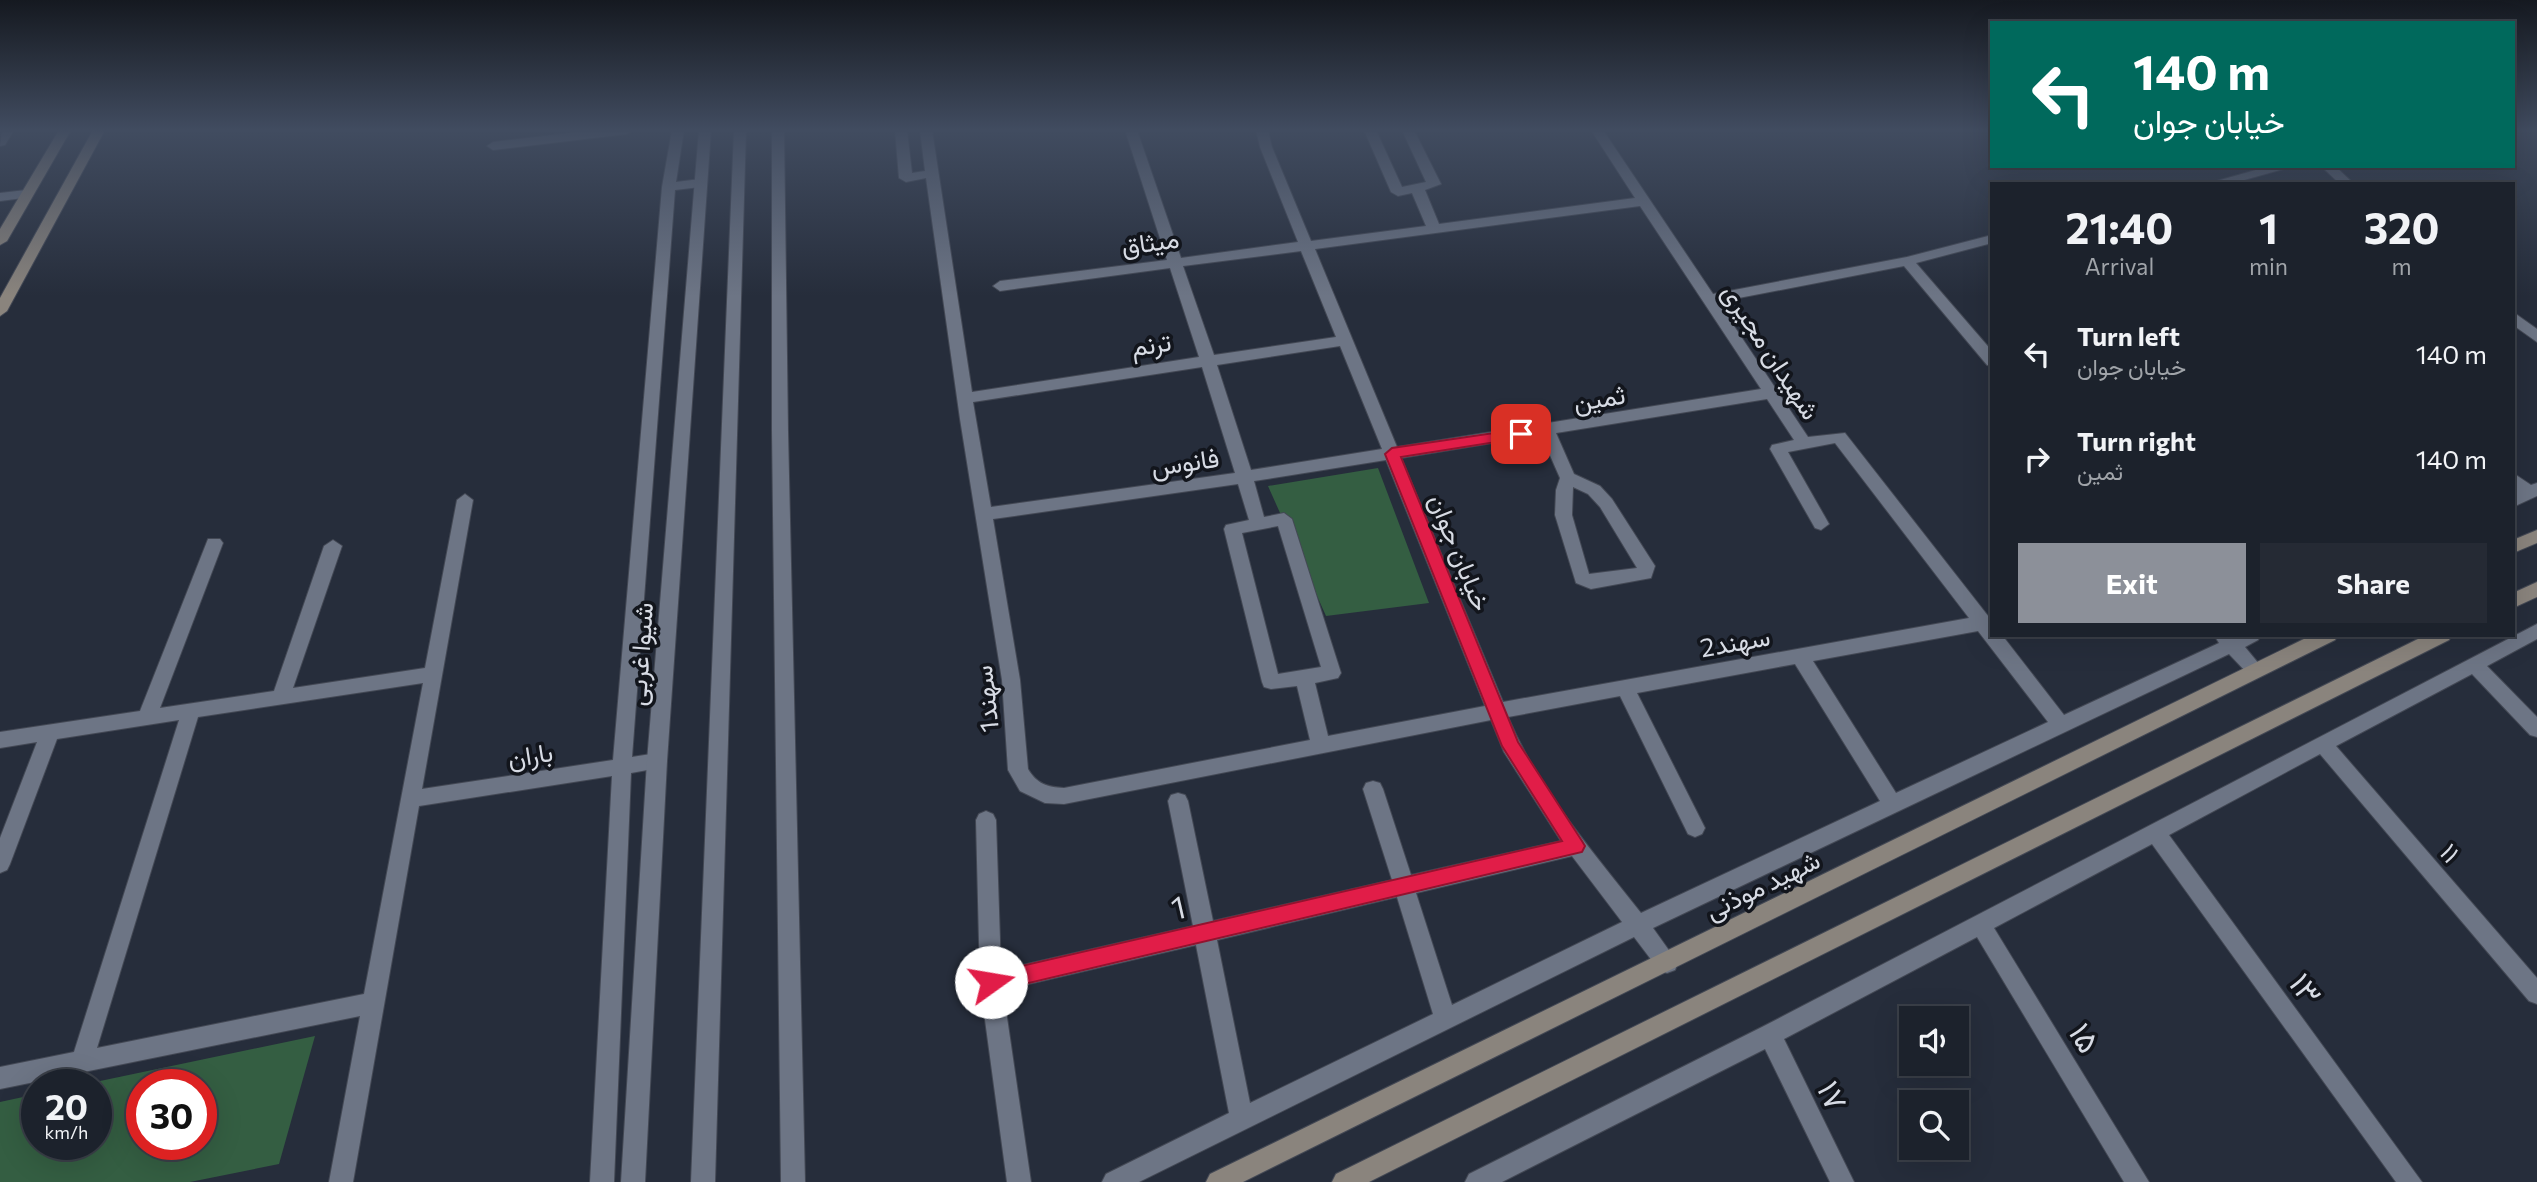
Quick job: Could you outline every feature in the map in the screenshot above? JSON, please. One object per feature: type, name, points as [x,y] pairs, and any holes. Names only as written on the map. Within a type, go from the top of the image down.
[{"type":"main road","points":[[0,241],[31,185]]},
{"type":"main road","points":[[0,311],[69,185]]},
{"type":"main road","points":[[2515,546],[2537,536]]},
{"type":"main road","points":[[2515,600],[2537,589]]},
{"type":"main road","name":"شهید موذنی","points":[[1218,1182],[2325,637]]},
{"type":"main road","points":[[1344,1182],[2440,637]]},
{"type":"street","points":[[602,1182],[622,766],[669,187],[683,185]]},
{"type":"street","name":"شیوا غربی","points":[[632,1182],[657,761],[700,185]]},
{"type":"street","points":[[703,1182],[738,185]]},
{"type":"street","points":[[778,185],[793,1182]]},
{"type":"street","name":"1سهند","points":[[936,185],[965,398],[1011,680],[1018,770],[1027,785],[1045,795],[1064,796],[1498,711]]},
{"type":"street","points":[[1150,185],[1208,359],[1258,523]]},
{"type":"street","name":"خیابان جوان","points":[[1282,185],[1511,746],[1576,846],[1667,963]]},
{"type":"street","points":[[1395,185],[1398,192],[1429,185]]},
{"type":"street","name":"شهیدان مجیری","points":[[1634,185],[1804,443],[1839,437],[1989,631]]},
{"type":"street","points":[[1417,188],[1434,228]]},
{"type":"street","points":[[0,197],[26,194]]},
{"type":"street","name":"میثاق","points":[[1000,286],[1644,201]]},
{"type":"street","points":[[1708,300],[1907,261],[1990,240]]},
{"type":"street","points":[[1907,261],[1990,359]]},
{"type":"street","points":[[2515,319],[2537,337]]},
{"type":"street","name":"ترنم","points":[[965,398],[1346,340]]},
{"type":"street","name":"ثمین","points":[[1392,454],[1771,393]]},
{"type":"street","points":[[1547,430],[1568,478],[1594,491],[1606,503],[1646,566],[1645,573],[1591,582],[1582,578],[1561,509],[1560,495],[1568,478]]},
{"type":"street","points":[[1804,443],[1778,449],[1821,524]]},
{"type":"street","name":"فانوس","points":[[984,514],[1392,454]]},
{"type":"street","points":[[2515,480],[2533,491]]},
{"type":"street","points":[[2515,500],[2533,491]]},
{"type":"street","points":[[339,1182],[465,500]]},
{"type":"street","points":[[1284,519],[1332,673],[1271,682],[1232,529],[1258,523],[1284,519]]},
{"type":"street","points":[[146,717],[214,543]]},
{"type":"street","points":[[281,697],[333,546]]},
{"type":"street","name":"2سهند","points":[[1498,711],[1800,656],[1989,631]]},
{"type":"street","points":[[1477,1182],[1770,1035],[2537,631]]},
{"type":"street","points":[[1994,637],[2062,726]]},
{"type":"street","points":[[1114,1182],[1637,925],[2062,726],[2228,640],[2255,670]]},
{"type":"street","points":[[1800,656],[1893,805]]},
{"type":"street","points":[[2474,664],[2537,729]]},
{"type":"street","points":[[0,740],[433,674]]},
{"type":"street","points":[[1304,677],[1321,746]]},
{"type":"street","points":[[1625,688],[1696,828]]},
{"type":"street","points":[[82,1061],[191,710]]},
{"type":"street","points":[[0,864],[50,732]]},
{"type":"street","name":"۱۱","points":[[2324,745],[2537,994]]},
{"type":"street","name":"باران","points":[[411,799],[657,761]]},
{"type":"street","points":[[1373,789],[1406,886],[1446,1019]]},
{"type":"street","points":[[1178,801],[1242,1119]]},
{"type":"street","points":[[986,820],[991,982],[1019,1182]]},
{"type":"street","name":"۱۳","points":[[2154,831],[2410,1182]]},
{"type":"street","name":"1","points":[[991,982],[1576,846]]},
{"type":"street","name":"۱۵","points":[[1981,925],[2137,1182]]},
{"type":"street","points":[[0,1077],[373,1003]]},
{"type":"street","name":"۱۷","points":[[1770,1035],[1842,1182]]},
{"type":"green space","points":[[1378,468],[1429,603],[1326,616],[1268,486]]},
{"type":"green space","points":[[315,1036],[279,1164],[190,1182],[0,1182],[0,1102],[21,1097],[21,1160],[112,1160],[112,1079],[126,1076],[126,1160],[217,1160],[217,1069],[157,1069]]},
{"type":"route","points":[[991,982],[1576,846],[1511,746],[1392,454],[1521,434]]}]
